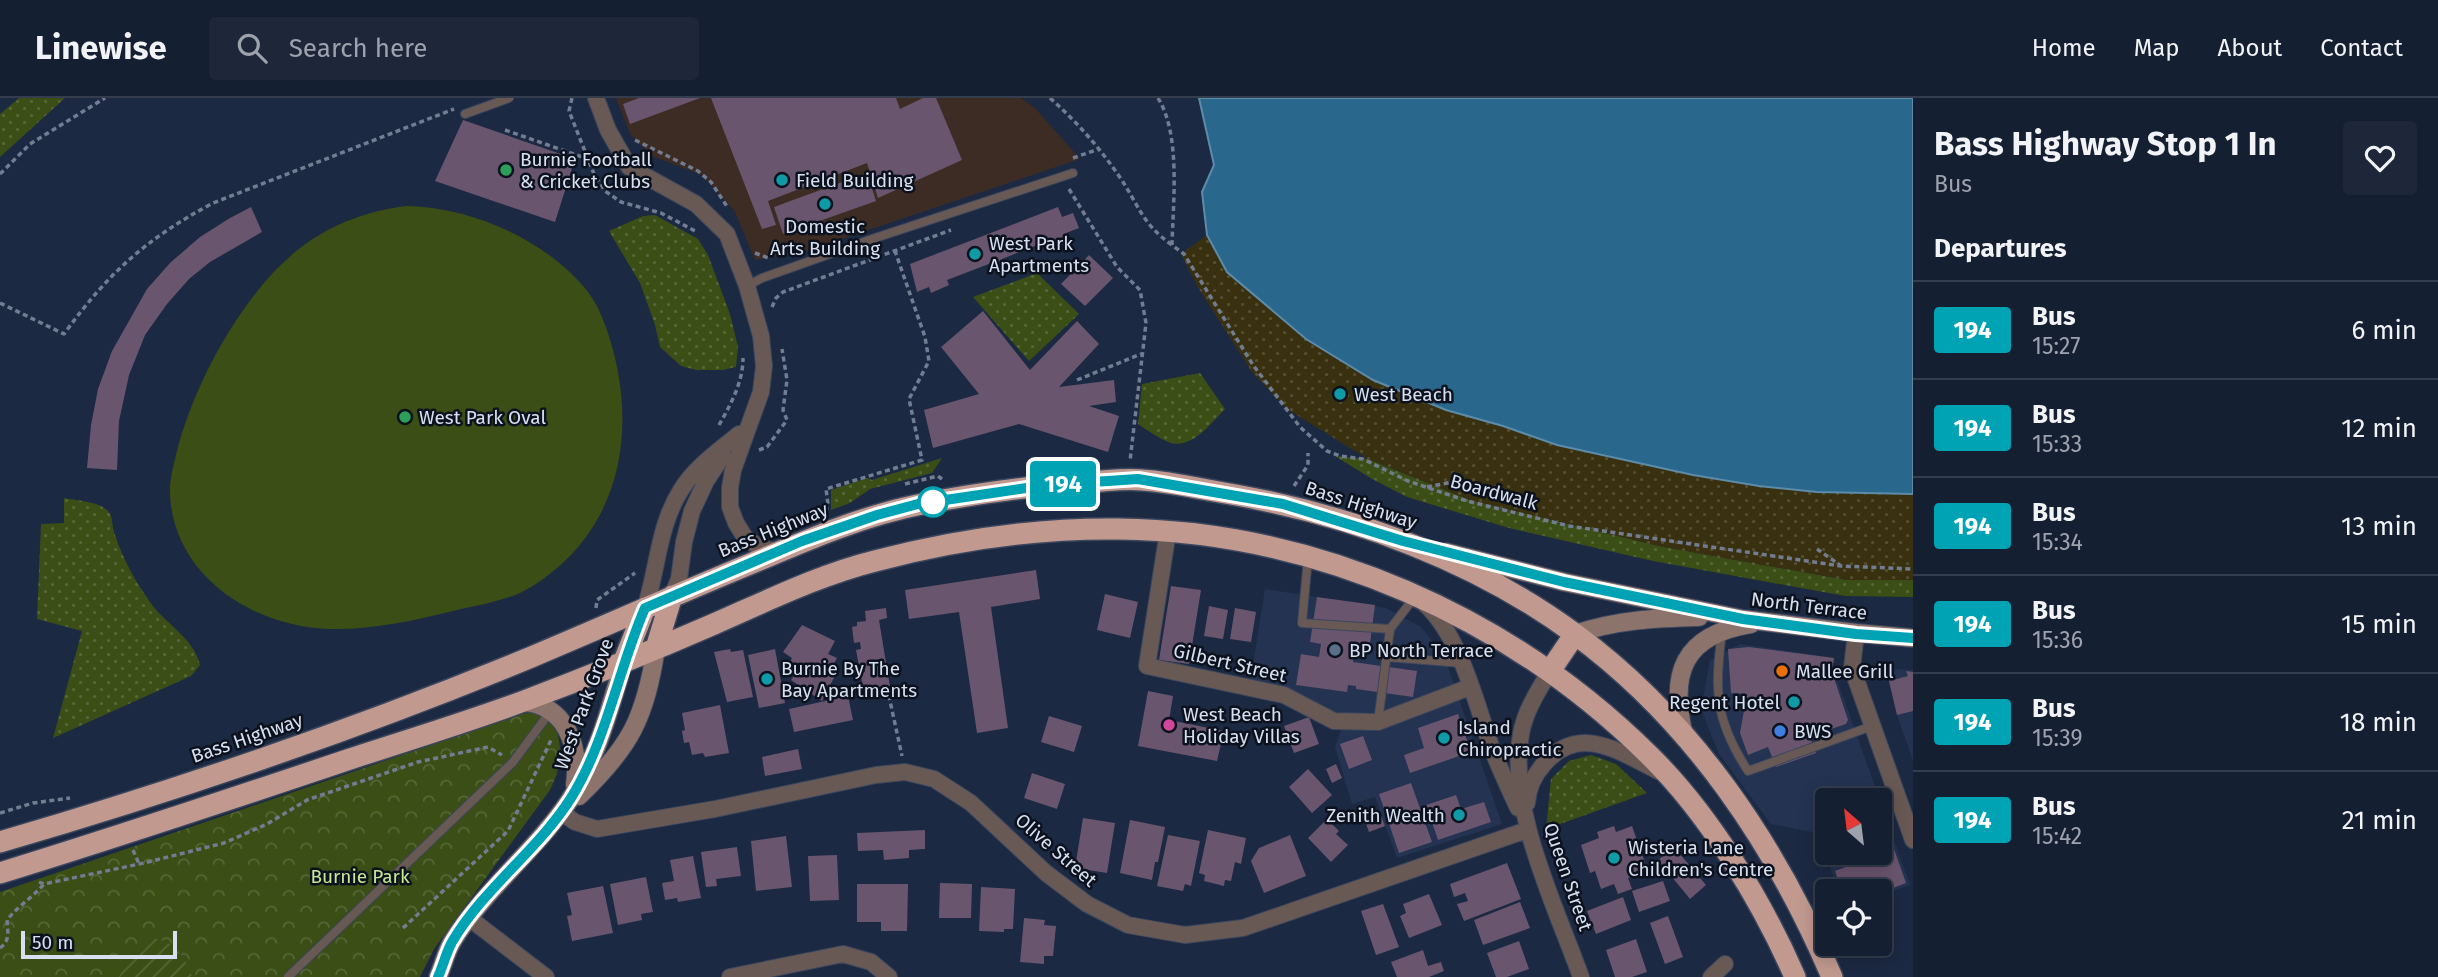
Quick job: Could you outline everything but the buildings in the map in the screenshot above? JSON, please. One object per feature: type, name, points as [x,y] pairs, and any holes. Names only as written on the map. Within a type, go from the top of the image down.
[{"type":"highway","name":"Bass Highway","points":[[0,842],[115,808],[345,728],[524,660],[833,530],[918,504],[1047,485],[1138,479],[1283,504],[1403,541],[1491,581],[1575,634],[1639,690],[1684,735],[1756,830],[1799,905],[1832,977]]},
{"type":"highway","points":[[3,874],[522,702],[802,585],[871,562],[946,544],[1018,534],[1079,529],[1168,531],[1245,542],[1308,556],[1416,596],[1488,632],[1550,671],[1608,718],[1670,777],[1730,856],[1762,909],[1795,977]]},
{"type":"highway","points":[[656,648],[672,596]]},
{"type":"highway","name":"West Park Grove","points":[[624,661],[645,608]]},
{"type":"highway","points":[[1550,671],[1575,634]]},
{"type":"street","points":[[596,98],[608,130],[629,167],[696,204],[727,234],[747,286],[761,336],[764,366],[761,391],[733,470],[730,507],[744,536],[758,547],[778,552]]},
{"type":"street","points":[[672,596],[679,579],[687,527],[696,503],[706,481],[750,419]]},
{"type":"street","points":[[645,608],[665,525],[681,490],[701,466],[739,434]]},
{"type":"street","name":"Gilbert Street","points":[[1168,531],[1147,666],[1284,695],[1334,721],[1378,722],[1470,687]]},
{"type":"street","points":[[1403,541],[1564,582],[1743,619]]},
{"type":"street","points":[[1416,596],[1440,622],[1461,663],[1493,751],[1527,830]]},
{"type":"street","name":"North Terrace","points":[[1575,634],[1601,626],[1651,618],[1718,617],[1856,634],[1913,638]]},
{"type":"street","points":[[1684,735],[1677,691],[1683,664],[1704,642],[1722,632],[1765,623]]},
{"type":"street","points":[[1856,634],[1852,668],[1913,840]]},
{"type":"street","name":"West Park Grove","points":[[438,977],[451,944],[469,918],[561,812],[613,760],[638,723],[648,693],[656,648]]},
{"type":"street","name":"West Park Grove","points":[[561,812],[592,755],[624,661]]},
{"type":"street","name":"Queen Street","points":[[1550,671],[1525,719],[1519,749],[1520,782],[1527,830],[1581,977]]},
{"type":"street","points":[[522,702],[537,703],[552,710],[566,727],[574,757],[574,792]]},
{"type":"street","points":[[1527,830],[1527,800],[1532,781],[1549,757],[1568,745],[1589,742],[1600,744],[1670,777]]},
{"type":"street","points":[[1493,751],[1519,749]]},
{"type":"street","name":"Olive Street","points":[[561,812],[575,822],[597,829],[876,775],[905,772],[934,779],[971,803],[1046,873],[1087,904],[1128,925],[1185,935],[1243,928],[1527,830]]},
{"type":"street","points":[[469,918],[545,977]]},
{"type":"street","points":[[730,977],[843,954],[871,962],[889,977]]},
{"type":"street","points":[[1711,977],[1725,964]]},
{"type":"lane","points":[[461,111],[509,98]]},
{"type":"lane","points":[[747,286],[875,238],[1073,173]]},
{"type":"lane","points":[[1308,556],[1302,623],[1390,629]]},
{"type":"lane","points":[[1378,722],[1390,629],[1416,596]]},
{"type":"lane","points":[[1722,632],[1717,703],[1731,745],[1748,771],[1872,726]]},
{"type":"lane","points":[[1387,657],[1461,663]]},
{"type":"lane","points":[[288,977],[513,762],[552,710]]},
{"type":"path","points":[[0,174],[30,144],[105,98]]},
{"type":"path","points":[[572,98],[569,111],[594,174],[605,191],[621,202],[661,213],[704,236]]},
{"type":"path","points":[[1050,98],[1078,124],[1099,149],[1119,175],[1150,228],[1172,245]]},
{"type":"path","points":[[1158,98],[1165,110],[1172,151],[1172,245]]},
{"type":"path","points":[[0,303],[64,334],[105,280],[130,256],[192,214],[213,203],[461,111]]},
{"type":"path","points":[[505,130],[588,159]]},
{"type":"path","points":[[629,133],[646,147],[687,166],[711,182],[734,218]]},
{"type":"path","points":[[1062,162],[1099,149]]},
{"type":"path","points":[[1068,187],[1117,267],[1140,290],[1144,303],[1146,323],[1128,473]]},
{"type":"path","points":[[774,315],[772,306],[783,292],[957,228]]},
{"type":"path","points":[[747,245],[756,254],[770,259],[780,258]]},
{"type":"path","name":"Boardwalk","points":[[1172,245],[1184,254],[1253,365],[1300,427],[1317,443],[1340,456],[1363,459],[1425,488],[1467,501],[1569,526],[1841,566],[1913,569]]},
{"type":"path","points":[[834,515],[824,519],[828,503],[825,489],[922,460],[909,399],[929,361],[925,337],[895,251]]},
{"type":"path","points":[[757,451],[766,447],[787,420],[783,410],[787,380],[781,343]]},
{"type":"path","points":[[716,432],[743,373],[743,353]]},
{"type":"path","points":[[1077,380],[1141,354]]},
{"type":"path","points":[[1283,504],[1308,466],[1308,453]]},
{"type":"path","points":[[901,485],[939,476],[948,483]]},
{"type":"path","points":[[1425,488],[1457,481]]},
{"type":"path","points":[[1817,549],[1841,566]]},
{"type":"path","points":[[594,630],[597,600],[632,577],[638,566]]},
{"type":"path","points":[[404,928],[508,831],[551,739],[576,717],[589,697],[591,675]]},
{"type":"path","points":[[887,687],[905,772]]},
{"type":"path","points":[[3,874],[44,884],[224,843],[267,824],[307,800],[418,762],[488,747],[513,762]]},
{"type":"path","points":[[0,948],[6,944],[9,935],[7,920],[44,884]]},
{"type":"shaded area","points":[[616,98],[1021,98],[1035,108],[1080,159],[803,252],[755,260],[735,212],[702,175],[652,156],[631,135]]},
{"type":"shaded area","points":[[1199,98],[1913,98],[1913,494],[1817,492],[1693,475],[1557,445],[1446,410],[1373,380],[1306,339],[1227,272],[1207,235],[1202,192],[1214,165]]},
{"type":"shaded area","points":[[1265,589],[1386,608],[1421,627],[1444,655],[1502,824],[1397,858],[1375,797],[1352,804],[1335,747],[1345,719],[1250,683]]},
{"type":"shaded area","points":[[1740,644],[1829,657],[1876,788],[1815,788],[1815,833],[1771,824],[1719,754],[1701,709],[1710,660]]},
{"type":"shaded area","points":[[1896,669],[1913,670],[1913,761],[1897,715],[1889,681]]},
{"type":"shaded area","points":[[1892,835],[1910,885],[1892,892],[1892,879],[1834,879],[1829,865],[1892,865]]},
{"type":"green space","points":[[19,98],[65,98],[0,157],[0,114]]},
{"type":"green space","name":"West Park Oval","points":[[406,206],[455,212],[503,228],[547,254],[567,269],[584,287],[605,325],[619,378],[622,435],[611,489],[600,515],[585,539],[565,561],[537,583],[512,596],[422,618],[361,628],[330,629],[274,619],[223,592],[203,573],[186,551],[175,525],[170,496],[174,465],[184,427],[208,369],[224,340],[261,286],[282,264],[304,245],[340,224],[378,211]]},
{"type":"green space","points":[[655,215],[698,239],[708,255],[730,314],[738,347],[736,367],[696,370],[681,366],[660,347],[640,283],[609,231],[643,216]]},
{"type":"green space","points":[[1037,273],[1079,314],[1029,361],[973,297]]},
{"type":"green space","points":[[1200,373],[1225,409],[1200,434],[1185,443],[1176,444],[1138,424],[1142,384]]},
{"type":"green space","points":[[1335,456],[1368,459],[1470,500],[1659,546],[1847,580],[1913,580],[1913,597],[1845,596],[1653,561],[1509,528],[1407,497]]},
{"type":"green space","points":[[942,458],[932,473],[870,489],[850,503],[831,510],[831,490]]},
{"type":"green space","points":[[64,498],[96,504],[107,510],[122,553],[139,586],[156,610],[192,647],[200,665],[191,676],[53,738],[82,631],[37,619],[41,524],[64,523]]},
{"type":"green space","name":"Burnie Park","points":[[531,711],[555,721],[560,763],[555,780],[434,949],[420,977],[0,977],[0,892]]},
{"type":"green space","points":[[1591,755],[1616,764],[1647,793],[1546,829],[1551,779],[1569,761]]},
{"type":"green space","points":[[149,937],[173,946],[193,977],[119,977],[134,946]]},
{"type":"sand","name":"West Beach","points":[[1207,235],[1216,249],[1373,380],[1447,410],[1557,445],[1693,475],[1817,492],[1913,494],[1913,580],[1847,580],[1659,546],[1470,500],[1368,459],[1287,409],[1252,372],[1199,289],[1181,254]]},
{"type":"bus line","name":"194","points":[[438,977],[451,944],[469,918],[561,812],[580,782],[645,608],[802,541],[918,504],[1047,485],[1138,479],[1283,504],[1403,541],[1564,582],[1743,619],[1856,634],[1913,638]]},
{"type":"place","name":"Burnie Football & Cricket Clubs","points":[[506,170]]},
{"type":"place","name":"Field Building","points":[[782,180]]},
{"type":"place","name":"Domestic Arts Building","points":[[825,204]]},
{"type":"place","name":"West Park Apartments","points":[[975,254]]},
{"type":"place","name":"West Beach","points":[[1340,394]]},
{"type":"place","name":"West Park Oval","points":[[405,417]]},
{"type":"place","name":"BP North Terrace","points":[[1335,650]]},
{"type":"place","name":"Mallee Grill","points":[[1782,671]]},
{"type":"place","name":"Burnie By The Bay Apartments","points":[[767,679]]},
{"type":"place","name":"Regent Hotel","points":[[1794,702]]},
{"type":"place","name":"West Beach Holiday Villas","points":[[1169,725]]},
{"type":"place","name":"BWS","points":[[1780,731]]},
{"type":"place","name":"Island Chiropractic","points":[[1444,738]]},
{"type":"place","name":"Zenith Wealth","points":[[1459,815]]},
{"type":"place","name":"Wisteria Lane Children's Centre","points":[[1614,858]]}]
